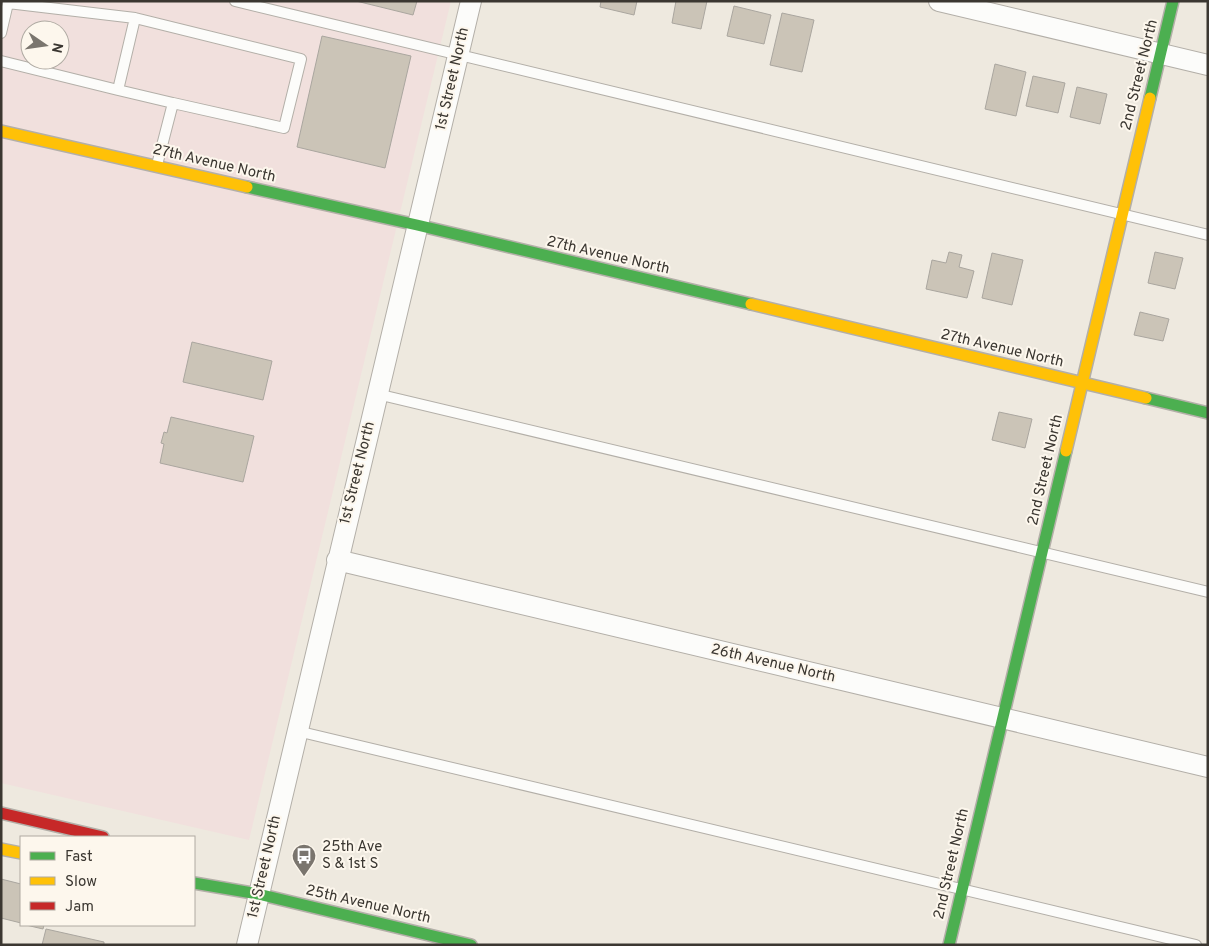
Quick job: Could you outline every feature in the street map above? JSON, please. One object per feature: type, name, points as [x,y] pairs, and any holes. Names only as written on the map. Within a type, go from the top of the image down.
[{"type":"street","name":"1st Street North","points":[[246,945],[471,1]]},
{"type":"street","points":[[939,1],[1208,65]]},
{"type":"street","name":"2nd Street North","points":[[948,945],[1173,1]]},
{"type":"street","name":"27th Avenue North","points":[[1,131],[418,226],[1208,414]]},
{"type":"street","name":"26th Avenue North","points":[[337,560],[1208,767]]},
{"type":"street","points":[[1,813],[99,836]]},
{"type":"street","points":[[1,849],[20,853]]},
{"type":"street","name":"25th Avenue North","points":[[208,873],[258,894]]},
{"type":"street","name":"25th Avenue North","points":[[195,883],[258,894],[471,945]]},
{"type":"lane","points":[[238,2],[1208,235]]},
{"type":"lane","points":[[1,32],[8,3],[135,18],[301,59],[284,128],[1,61]]},
{"type":"lane","points":[[118,90],[135,18]]},
{"type":"lane","points":[[157,166],[173,103]]},
{"type":"lane","points":[[377,394],[1208,592]]},
{"type":"lane","points":[[297,731],[1196,945]]},
{"type":"shaded area","points":[[1,1],[451,1],[249,840],[1,783]]},
{"type":"building","points":[[356,1],[417,1],[413,15]]},
{"type":"building","points":[[601,1],[637,1],[634,15],[600,7]]},
{"type":"building","points":[[676,1],[707,1],[701,29],[672,23]]},
{"type":"building","points":[[734,6],[771,15],[764,44],[727,36]]},
{"type":"building","points":[[782,13],[814,20],[802,72],[770,65]]},
{"type":"building","points":[[322,36],[411,56],[385,168],[297,147]]},
{"type":"building","points":[[995,64],[1026,72],[1016,116],[985,109]]},
{"type":"building","points":[[1033,76],[1065,83],[1058,113],[1026,106]]},
{"type":"building","points":[[1077,87],[1107,94],[1100,124],[1070,117]]},
{"type":"building","points":[[949,252],[962,255],[959,267],[974,271],[967,298],[926,289],[932,260],[946,263]]},
{"type":"building","points":[[1155,252],[1183,258],[1175,289],[1148,283]]},
{"type":"building","points":[[992,253],[1023,260],[1012,305],[982,298]]},
{"type":"building","points":[[1140,312],[1169,319],[1163,341],[1134,335]]},
{"type":"building","points":[[192,342],[272,361],[263,400],[183,382]]},
{"type":"building","points":[[999,412],[1032,419],[1025,448],[992,440]]},
{"type":"building","points":[[171,417],[254,436],[243,482],[160,463],[164,444],[161,443],[164,432],[167,433]]},
{"type":"building","points":[[1,879],[20,884],[20,923],[1,918]]},
{"type":"building","points":[[30,926],[44,926],[43,929]]},
{"type":"building","points":[[46,929],[104,942],[104,945],[42,945]]},
{"type":"traffic: fast","points":[[1150,98],[1173,1]]},
{"type":"traffic: fast","points":[[247,187],[751,304]]},
{"type":"traffic: fast","points":[[1146,398],[1208,413]]},
{"type":"traffic: fast","points":[[949,945],[1066,451]]},
{"type":"traffic: fast","points":[[195,883],[258,894],[471,945]]},
{"type":"traffic: slow","points":[[1066,451],[1150,98]]},
{"type":"traffic: slow","points":[[1,131],[247,187]]},
{"type":"traffic: slow","points":[[751,304],[1146,398]]},
{"type":"traffic: slow","points":[[1,849],[20,853]]},
{"type":"traffic: jam","points":[[1,813],[99,836]]},
{"type":"place","name":"25th Ave S & 1st S","points":[[304,877]]}]
